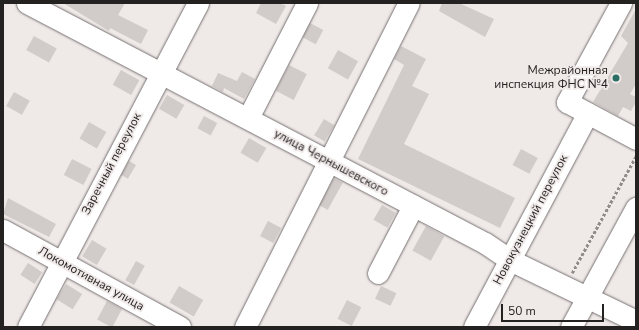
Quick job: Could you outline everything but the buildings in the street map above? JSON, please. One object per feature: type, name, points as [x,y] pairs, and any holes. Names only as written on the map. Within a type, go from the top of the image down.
[{"type":"street","name":"улица Чернышевского","points":[[27,3],[485,243],[510,260],[636,321]]},
{"type":"street","name":"Заречный переулок","points":[[28,327],[60,263],[198,3]]},
{"type":"street","points":[[248,118],[307,3]]},
{"type":"street","points":[[245,327],[409,3]]},
{"type":"street","points":[[620,3],[567,102],[636,139]]},
{"type":"street","name":"Новокузнецкий переулок","points":[[474,327],[588,113]]},
{"type":"street","points":[[378,273],[413,206]]},
{"type":"street","points":[[571,327],[636,208]]},
{"type":"street","name":"Локомотивная улица","points":[[3,230],[60,263],[180,327]]},
{"type":"path","points":[[564,287],[636,156]]},
{"type":"place","name":"Межрайонная инспекция ФНС №4","points":[[616,78]]}]
